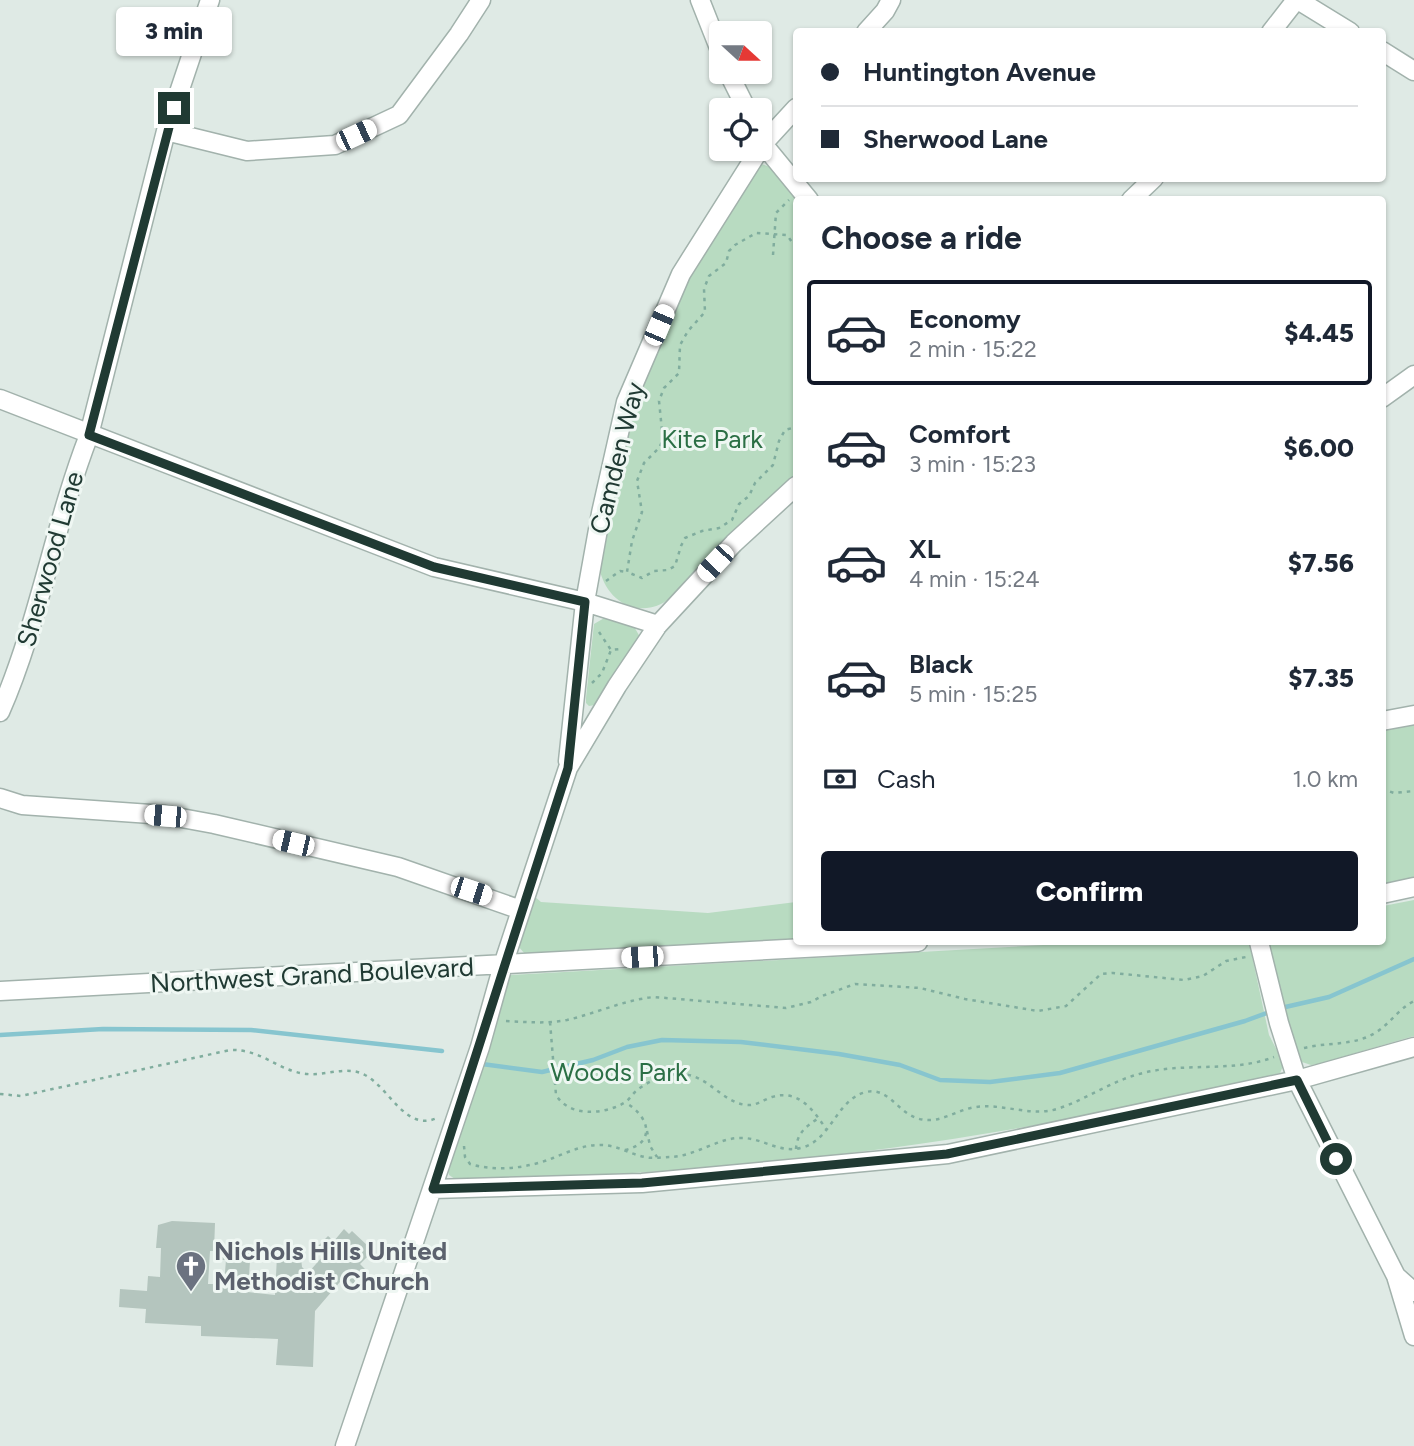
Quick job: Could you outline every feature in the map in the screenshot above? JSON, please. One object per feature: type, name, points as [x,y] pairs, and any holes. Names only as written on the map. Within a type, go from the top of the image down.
[{"type":"street","name":"Sherwood Lane","points":[[0,712],[17,673],[73,477],[89,435],[166,131],[210,0]]},
{"type":"street","points":[[166,131],[247,150],[335,145],[399,115],[481,0]]},
{"type":"street","points":[[700,0],[709,23]]},
{"type":"street","points":[[870,28],[891,0]]},
{"type":"street","points":[[1274,28],[1297,0],[1343,28]]},
{"type":"street","points":[[1386,54],[1414,71]]},
{"type":"street","name":"Camden Way","points":[[772,130],[793,111]]},
{"type":"street","points":[[772,154],[793,181]]},
{"type":"street","name":"Camden Way","points":[[568,768],[585,606],[601,513],[626,402],[681,274],[748,161]]},
{"type":"street","points":[[794,182],[805,196]]},
{"type":"street","points":[[1135,196],[1150,182]]},
{"type":"street","points":[[1386,395],[1414,375]]},
{"type":"street","points":[[0,399],[434,567],[658,625]]},
{"type":"street","points":[[345,1446],[480,1047],[503,965],[568,768],[617,686],[658,625],[734,543],[793,489]]},
{"type":"street","points":[[1386,720],[1414,715]]},
{"type":"street","points":[[0,798],[22,805],[165,816],[214,824],[398,867],[521,910]]},
{"type":"street","points":[[1386,893],[1414,887]]},
{"type":"street","name":"Northwest Grand Boulevard","points":[[0,991],[864,945]]},
{"type":"street","points":[[1256,949],[1297,1080],[1395,1276],[1414,1336]]},
{"type":"street","points":[[433,1189],[642,1183],[947,1154],[1297,1080],[1414,1047]]},
{"type":"street","points":[[1395,1276],[1414,1292]]},
{"type":"path","points":[[773,255],[776,213],[793,196]]},
{"type":"path","points":[[793,244],[787,235],[755,233],[735,245],[729,251],[726,263],[709,276],[706,282],[705,312],[680,345],[679,373],[664,388],[659,401],[663,440],[644,463],[637,481],[642,512],[632,541],[627,572],[642,578],[654,571],[667,570],[677,562],[685,538],[719,528],[732,520],[739,504],[749,496],[755,483],[773,465],[779,441],[785,430],[793,428]]},
{"type":"path","points":[[585,606],[611,650]]},
{"type":"path","points":[[611,650],[645,644]]},
{"type":"path","points":[[576,689],[596,680],[611,650]]},
{"type":"path","points":[[1386,790],[1394,793],[1414,791]]},
{"type":"path","points":[[489,1017],[550,1022],[654,996],[786,1008],[811,1002],[855,984],[920,988],[965,999],[1038,1011],[1066,1006],[1101,974],[1184,980],[1203,976],[1226,961],[1256,949]]},
{"type":"path","points":[[1298,1049],[1364,1038],[1375,1033],[1402,1007],[1414,1002]]},
{"type":"path","points":[[550,1022],[554,1086],[561,1102],[579,1110],[603,1111],[626,1102],[646,1084],[678,1074],[703,1080],[726,1097],[743,1105],[753,1105],[773,1097],[793,1096],[804,1101],[827,1130]]},
{"type":"path","points":[[0,1094],[21,1096],[230,1050],[243,1050],[256,1052],[299,1073],[357,1071],[373,1080],[405,1113],[422,1121],[431,1121],[446,1111]]},
{"type":"path","points":[[464,1144],[465,1157],[470,1164],[480,1167],[532,1165],[587,1146],[601,1144],[646,1157],[688,1155],[743,1138],[776,1149],[796,1149],[814,1142],[827,1130],[846,1104],[865,1092],[884,1094],[904,1113],[928,1120],[977,1107],[1046,1111],[1060,1108],[1112,1083],[1144,1072],[1192,1066],[1246,1065],[1281,1054]]},
{"type":"path","points":[[626,1102],[643,1116],[650,1146],[657,1157]]},
{"type":"path","points":[[796,1149],[797,1139],[802,1131],[819,1118]]},
{"type":"path","points":[[625,1150],[638,1145],[646,1128]]},
{"type":"green space","name":"Kite Park","points":[[761,164],[776,169],[795,196],[793,482],[714,550],[666,601],[651,607],[631,607],[615,597],[603,581],[600,571],[614,484],[634,399],[654,344],[676,298]]},
{"type":"green space","points":[[606,617],[632,623],[640,637],[595,705],[589,706],[586,698],[594,624]]},
{"type":"green space","points":[[1414,723],[1414,879],[1386,884],[1386,727]]},
{"type":"green space","points":[[534,896],[541,902],[708,913],[793,902],[793,939],[525,954],[518,946]]},
{"type":"green space","points":[[1414,900],[1414,1036],[1318,1064],[1302,1062],[1279,999],[1269,945],[1386,945],[1386,905]]},
{"type":"green space","name":"Woods Park","points":[[1045,945],[1250,945],[1269,1035],[1284,1064],[1280,1073],[1179,1097],[1077,1118],[870,1150],[663,1171],[455,1179],[449,1175],[447,1166],[504,983],[511,975]]},
{"type":"building","name":"Nichols Hills United Methodist Church","points":[[172,1221],[215,1223],[214,1251],[210,1251],[208,1284],[224,1284],[226,1260],[222,1260],[223,1250],[253,1252],[248,1292],[275,1295],[277,1256],[301,1258],[302,1267],[308,1273],[323,1256],[315,1249],[328,1236],[334,1241],[344,1229],[349,1234],[352,1231],[368,1246],[366,1248],[371,1253],[360,1264],[366,1270],[353,1284],[345,1276],[315,1311],[313,1367],[276,1365],[278,1339],[201,1336],[201,1326],[145,1323],[146,1309],[119,1307],[120,1289],[147,1291],[148,1276],[160,1277],[161,1248],[156,1248],[158,1225]]},
{"type":"waterway","points":[[1281,1008],[1329,997],[1414,959]]},
{"type":"waterway","points":[[482,1064],[542,1072],[593,1060],[627,1047],[662,1040],[741,1042],[839,1054],[900,1065],[940,1080],[990,1082],[1060,1073],[1272,1011]]},
{"type":"waterway","points":[[0,1035],[103,1029],[251,1030],[442,1051]]},
{"type":"place","name":"Nichols Hills United Methodist Church","points":[[191,1293]]},
{"type":"route","points":[[174,108],[89,435],[434,567],[585,602],[568,768],[433,1189],[642,1183],[947,1154],[1297,1080],[1336,1159]]}]
